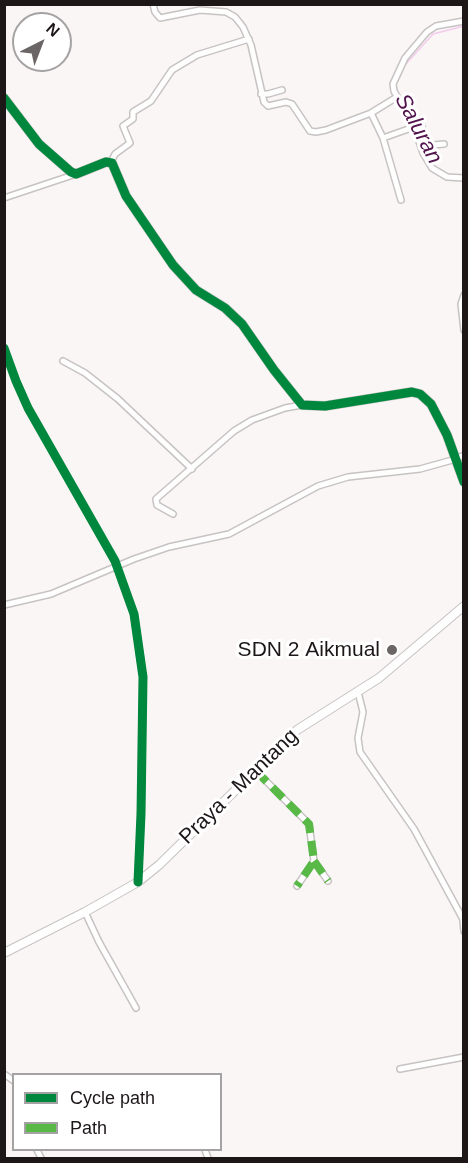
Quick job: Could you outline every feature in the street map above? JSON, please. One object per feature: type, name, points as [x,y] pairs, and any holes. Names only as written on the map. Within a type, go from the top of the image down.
[{"type":"main road","name":"Praya - Mantang","points":[[4,953],[138,882],[159,865],[297,730],[387,672],[464,606]]},
{"type":"street","points":[[153,4],[158,16],[164,18],[200,10],[226,12],[235,17],[249,39],[264,102],[268,106],[286,102],[292,104],[307,128],[313,132],[326,130],[371,113],[397,97]]},
{"type":"street","points":[[444,144],[429,143],[422,125],[413,119],[397,97],[393,81],[408,54],[427,32],[436,26],[464,21]]},
{"type":"street","points":[[4,198],[111,162],[115,154],[130,143],[123,126],[133,119],[133,112],[151,100],[172,70],[197,55],[249,39]]},
{"type":"street","points":[[261,94],[282,90]]},
{"type":"street","points":[[4,98],[39,144],[66,169],[76,174]]},
{"type":"street","points":[[371,113],[383,138],[400,200]]},
{"type":"street","points":[[413,119],[423,153],[432,168],[447,177],[464,178]]},
{"type":"street","points":[[383,138],[414,127]]},
{"type":"street","points":[[111,162],[126,196],[173,265],[196,290],[225,308],[242,324],[302,405]]},
{"type":"street","points":[[464,295],[461,304],[464,330]]},
{"type":"street","points":[[4,348],[28,408],[97,527],[117,567],[134,614],[144,677],[138,882]]},
{"type":"street","points":[[63,362],[79,369],[103,386],[192,469]]},
{"type":"street","points":[[173,514],[157,505],[156,499],[244,425],[278,410],[302,405],[325,406],[412,392],[420,394],[431,404],[460,457],[464,482]]},
{"type":"street","points":[[4,605],[51,594],[169,547],[229,534],[318,486],[348,477],[420,469],[460,457]]},
{"type":"street","points":[[358,692],[363,712],[358,738],[360,752],[414,829],[463,921],[464,931]]},
{"type":"street","points":[[256,771],[308,822],[314,861],[328,881]]},
{"type":"street","points":[[297,886],[314,861]]},
{"type":"street","points":[[457,909],[464,908]]},
{"type":"street","points":[[85,912],[136,1008]]},
{"type":"street","points":[[400,1069],[464,1057]]},
{"type":"waterway","name":"Saluran","points":[[405,65],[433,34],[464,26]]},
{"type":"waterway","name":"Saluran","points":[[454,175],[464,175]]},
{"type":"marked path","points":[[256,771],[309,824],[314,861],[297,886]]},
{"type":"marked path","points":[[314,861],[328,881]]},
{"type":"cycle path","points":[[4,98],[39,144],[71,172],[76,174],[106,162],[112,163],[126,196],[173,265],[196,290],[225,308],[242,324],[302,405],[325,406],[412,392],[420,394],[431,404],[447,435],[464,482]]},
{"type":"cycle path","points":[[4,348],[28,408],[115,561],[134,614],[143,677],[138,882]]},
{"type":"place","name":"SDN 2 Aikmual","points":[[392,650]]}]
